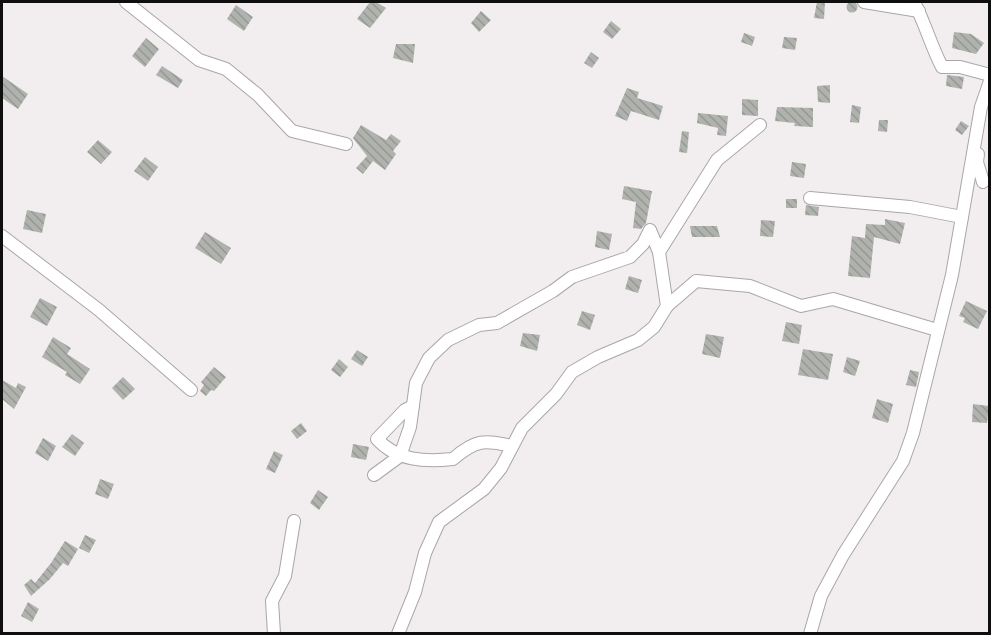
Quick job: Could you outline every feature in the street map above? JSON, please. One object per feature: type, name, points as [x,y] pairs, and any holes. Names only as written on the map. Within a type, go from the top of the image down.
[{"type":"street","points":[[126,2],[199,60],[226,69],[258,95],[292,131],[346,144]]},
{"type":"street","points":[[864,2],[917,6],[931,47],[942,67],[960,67],[990,75]]},
{"type":"street","points":[[810,633],[821,596],[843,555],[903,461],[934,353],[936,330],[952,274],[981,107],[990,81]]},
{"type":"street","points":[[659,252],[717,160],[760,125]]},
{"type":"street","points":[[977,136],[977,162],[986,183]]},
{"type":"street","points":[[968,180],[986,183]]},
{"type":"street","points":[[810,198],[910,207],[962,216]]},
{"type":"street","points":[[374,475],[400,456],[407,439],[416,382],[429,358],[448,340],[479,325],[497,323],[553,291],[572,277],[630,256],[643,244],[650,230],[659,252],[667,306]]},
{"type":"street","points":[[2,237],[99,310],[191,390]]},
{"type":"street","points":[[398,633],[414,592],[425,553],[439,522],[484,489],[501,468],[522,428],[556,393],[572,372],[638,340],[654,327],[667,306],[696,281],[750,286],[801,306],[833,299],[936,330]]},
{"type":"street","points":[[413,406],[405,410],[377,439],[400,456],[413,459],[453,459],[466,447],[484,440],[512,446]]},
{"type":"street","points":[[274,633],[272,601],[285,576],[294,521]]},
{"type":"building","points":[[852,1],[858,7],[852,13],[846,7]]},
{"type":"building","points":[[370,2],[376,2],[386,8],[370,28],[357,19]]},
{"type":"building","points":[[817,2],[825,2],[824,19],[814,18]]},
{"type":"building","points":[[236,5],[253,17],[244,31],[227,19]]},
{"type":"building","points":[[481,11],[491,20],[479,32],[471,23]]},
{"type":"building","points":[[611,21],[621,29],[612,39],[603,32]]},
{"type":"building","points":[[954,32],[971,34],[984,43],[976,54],[952,48]]},
{"type":"building","points":[[744,33],[755,37],[752,46],[741,42]]},
{"type":"building","points":[[784,37],[797,38],[795,50],[782,48]]},
{"type":"building","points":[[146,38],[159,49],[145,67],[132,56]]},
{"type":"building","points":[[396,44],[415,44],[413,63],[393,58]]},
{"type":"building","points":[[591,52],[599,58],[592,68],[584,63]]},
{"type":"building","points":[[162,66],[183,80],[178,88],[156,75]]},
{"type":"building","points":[[947,75],[964,77],[962,89],[946,86]]},
{"type":"building","points":[[2,76],[28,94],[18,109],[2,98]]},
{"type":"building","points":[[830,85],[830,103],[818,102],[817,86]]},
{"type":"building","points":[[627,88],[639,92],[637,98],[663,106],[659,120],[631,111],[627,121],[615,116]]},
{"type":"building","points":[[742,99],[758,100],[758,116],[742,115]]},
{"type":"building","points":[[852,105],[861,107],[859,123],[850,122]]},
{"type":"building","points":[[777,107],[813,108],[813,127],[794,126],[795,123],[775,121]]},
{"type":"building","points":[[698,113],[728,116],[726,136],[717,135],[718,128],[697,123]]},
{"type":"building","points":[[879,120],[888,120],[887,132],[878,131]]},
{"type":"building","points":[[961,121],[969,126],[962,135],[955,130]]},
{"type":"building","points":[[361,125],[386,140],[391,134],[401,141],[393,151],[396,154],[385,170],[373,161],[363,174],[356,168],[367,156],[353,138]]},
{"type":"building","points":[[682,131],[689,132],[687,153],[679,152]]},
{"type":"building","points":[[98,140],[112,152],[101,164],[87,152]]},
{"type":"building","points":[[145,157],[158,167],[148,181],[134,171]]},
{"type":"building","points":[[792,162],[806,164],[804,178],[790,176]]},
{"type":"building","points":[[624,186],[652,191],[646,223],[641,229],[633,228],[636,202],[622,199]]},
{"type":"building","points":[[786,199],[797,199],[797,208],[786,208]]},
{"type":"building","points":[[806,205],[819,207],[818,216],[805,215]]},
{"type":"building","points":[[27,210],[46,214],[42,233],[23,229]]},
{"type":"building","points":[[885,219],[905,223],[900,244],[874,237],[870,278],[848,276],[852,236],[865,238],[866,224],[885,225]]},
{"type":"building","points":[[761,220],[775,221],[773,237],[760,236]]},
{"type":"building","points":[[690,226],[717,226],[720,237],[692,237]]},
{"type":"building","points":[[597,231],[612,234],[609,250],[595,247]]},
{"type":"building","points":[[205,232],[231,248],[221,264],[195,248]]},
{"type":"building","points":[[629,276],[642,280],[638,293],[625,289]]},
{"type":"building","points":[[40,298],[57,307],[47,326],[30,317]]},
{"type":"building","points":[[966,301],[987,311],[978,329],[963,322],[965,318],[959,316]]},
{"type":"building","points":[[582,311],[595,315],[590,330],[577,325]]},
{"type":"building","points":[[786,322],[802,325],[799,344],[782,341]]},
{"type":"building","points":[[523,333],[540,335],[537,351],[520,346]]},
{"type":"building","points":[[706,334],[724,337],[720,358],[702,354]]},
{"type":"building","points":[[53,337],[71,348],[67,354],[90,369],[80,384],[65,375],[67,372],[42,357]]},
{"type":"building","points":[[803,349],[833,354],[828,380],[798,375]]},
{"type":"building","points":[[357,350],[368,357],[362,366],[351,359]]},
{"type":"building","points":[[847,357],[860,361],[855,376],[843,372]]},
{"type":"building","points":[[339,359],[348,367],[340,377],[331,370]]},
{"type":"building","points":[[214,367],[226,377],[214,391],[211,390],[206,396],[200,391],[204,385],[201,382]]},
{"type":"building","points":[[910,370],[919,372],[916,387],[906,385]]},
{"type":"building","points":[[123,377],[135,389],[123,400],[112,388]]},
{"type":"building","points":[[2,380],[16,388],[18,383],[26,387],[14,409],[2,399]]},
{"type":"building","points":[[877,399],[893,404],[888,423],[872,418]]},
{"type":"building","points":[[973,404],[989,406],[987,423],[972,422]]},
{"type":"building","points":[[301,423],[307,431],[297,439],[291,431]]},
{"type":"building","points":[[72,434],[84,443],[75,456],[62,447]]},
{"type":"building","points":[[43,438],[56,446],[48,461],[35,453]]},
{"type":"building","points":[[353,444],[369,447],[366,460],[351,457]]},
{"type":"building","points":[[274,451],[283,455],[275,473],[266,469]]},
{"type":"building","points":[[100,479],[114,484],[108,499],[95,494]]},
{"type":"building","points":[[318,490],[328,497],[319,510],[310,503]]},
{"type":"building","points":[[85,535],[96,540],[89,553],[79,548]]},
{"type":"building","points":[[65,541],[78,549],[68,566],[63,563],[50,579],[31,596],[24,585],[31,579],[35,583]]},
{"type":"building","points":[[28,602],[39,609],[32,622],[21,616]]}]
